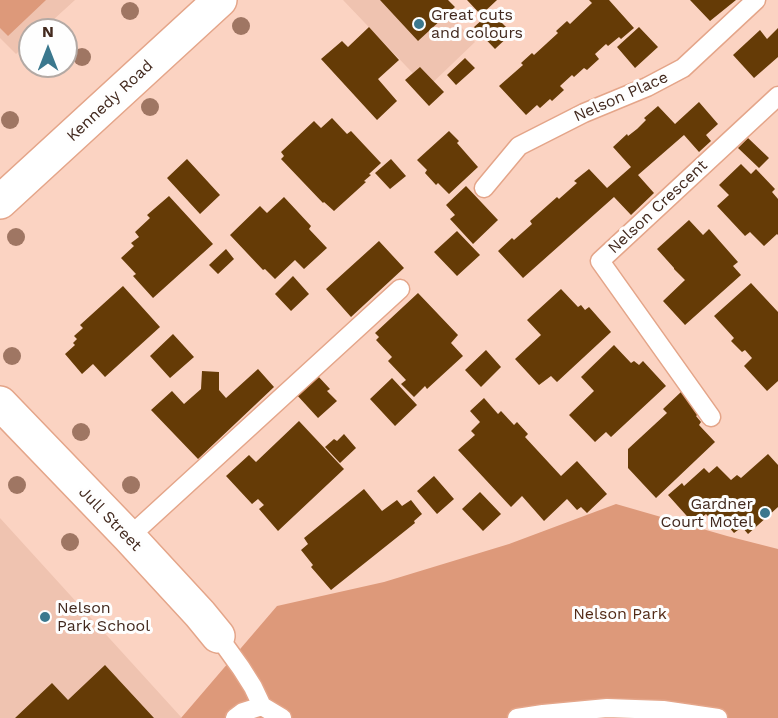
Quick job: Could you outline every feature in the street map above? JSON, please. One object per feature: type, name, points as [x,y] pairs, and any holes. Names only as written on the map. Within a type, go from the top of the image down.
[{"type":"street","name":"Kennedy Road","points":[[0,202],[220,0]]},
{"type":"street","name":"Jull Street","points":[[0,404],[129,537],[218,636]]},
{"type":"lane","name":"Nelson Place","points":[[484,188],[519,146],[584,113],[647,87],[683,68],[756,0]]},
{"type":"lane","name":"Nelson Crescent","points":[[711,417],[600,261],[778,96]]},
{"type":"lane","points":[[129,537],[400,289]]},
{"type":"lane","points":[[218,636],[242,668],[262,706],[282,718]]},
{"type":"lane","points":[[235,718],[243,712],[262,706]]},
{"type":"lane","points":[[517,718],[607,708],[663,710],[718,718]]},
{"type":"shaded area","points":[[0,0],[75,0],[55,18],[18,18],[18,52],[16,54],[0,38]]},
{"type":"shaded area","points":[[343,0],[436,0],[475,42],[427,88]]},
{"type":"shaded area","name":"Nelson Park School","points":[[0,518],[181,717],[181,718],[0,718]]},
{"type":"green space","points":[[0,0],[46,0],[27,18],[18,18],[18,27],[8,36],[0,28]]},
{"type":"green space","name":"Nelson Park","points":[[616,504],[778,549],[778,718],[181,718],[277,606],[384,582],[509,544]]},
{"type":"building","name":"Great cuts and colours","points":[[380,0],[448,0],[455,7],[418,41]]},
{"type":"building","points":[[467,0],[497,0],[481,15]]},
{"type":"building","points":[[589,0],[609,0],[634,28],[621,39],[619,37],[608,46],[606,44],[595,54],[599,59],[587,70],[584,68],[574,77],[572,75],[560,86],[564,90],[552,101],[550,99],[540,108],[537,105],[526,115],[499,86],[523,65],[521,63],[532,53],[534,55],[558,33],[556,31],[567,21],[570,24],[592,3]]},
{"type":"building","points":[[690,0],[736,0],[710,21]]},
{"type":"building","points":[[491,12],[512,33],[495,49],[474,27]]},
{"type":"building","points":[[369,27],[399,60],[378,79],[397,101],[377,120],[321,59],[342,41],[348,47]]},
{"type":"building","points":[[639,27],[658,47],[635,68],[617,47]]},
{"type":"building","points":[[778,28],[778,57],[754,78],[733,55],[760,30],[767,39]]},
{"type":"building","points":[[465,58],[475,68],[456,85],[447,75]]},
{"type":"building","points":[[420,67],[444,92],[429,106],[405,80]]},
{"type":"building","points":[[699,102],[718,124],[706,135],[711,141],[699,152],[684,135],[638,175],[654,193],[631,215],[614,197],[523,278],[498,251],[532,224],[530,221],[557,197],[559,199],[577,183],[574,181],[589,169],[607,188],[631,167],[613,147],[627,134],[628,136],[637,129],[646,120],[644,118],[658,106],[675,124]]},
{"type":"building","points":[[332,118],[347,134],[351,131],[381,163],[369,174],[371,175],[364,181],[366,182],[334,211],[323,203],[281,159],[284,156],[281,152],[314,121],[321,128]]},
{"type":"building","points":[[449,131],[478,167],[449,194],[438,183],[436,185],[425,173],[427,170],[417,160]]},
{"type":"building","points":[[748,138],[769,158],[759,168],[738,148]]},
{"type":"building","points":[[187,159],[220,195],[200,214],[167,178]]},
{"type":"building","points":[[391,159],[406,176],[390,189],[375,173]]},
{"type":"building","points":[[741,164],[751,174],[756,169],[775,189],[772,192],[778,199],[778,235],[764,246],[750,232],[745,236],[717,206],[729,195],[719,185]]},
{"type":"building","points":[[466,186],[498,220],[473,244],[450,219],[455,215],[446,205]]},
{"type":"building","points":[[169,196],[213,244],[153,298],[133,276],[136,274],[121,258],[134,246],[131,243],[139,237],[135,232],[150,218],[147,215]]},
{"type":"building","points":[[284,197],[311,226],[309,229],[327,248],[304,269],[295,260],[275,279],[265,269],[263,270],[230,235],[260,206],[267,213]]},
{"type":"building","points":[[689,220],[703,235],[709,229],[738,262],[733,266],[741,275],[685,325],[663,301],[685,280],[657,249]]},
{"type":"building","points":[[457,231],[480,255],[457,276],[434,252]]},
{"type":"building","points":[[379,241],[404,268],[351,317],[326,289]]},
{"type":"building","points":[[226,249],[234,259],[218,274],[209,265]]},
{"type":"building","points":[[293,276],[309,294],[291,311],[275,294]]},
{"type":"building","points":[[751,283],[778,312],[778,381],[767,391],[744,366],[752,358],[745,350],[742,352],[731,341],[734,338],[714,316]]},
{"type":"building","points":[[123,286],[160,327],[105,377],[93,364],[82,374],[65,354],[75,345],[73,343],[77,339],[74,336],[83,328],[80,325]]},
{"type":"building","points":[[561,289],[578,307],[581,305],[585,310],[589,307],[611,332],[557,382],[551,376],[539,385],[515,359],[541,335],[527,320]]},
{"type":"building","points":[[418,293],[458,335],[451,343],[463,356],[427,389],[425,386],[414,397],[401,384],[406,380],[388,361],[392,357],[376,340],[379,337],[375,333]]},
{"type":"building","points":[[173,334],[194,357],[170,378],[150,356]]},
{"type":"building","points":[[614,345],[631,363],[634,361],[639,365],[643,361],[666,386],[611,437],[606,432],[595,442],[569,415],[594,391],[581,377]]},
{"type":"building","points":[[486,350],[501,367],[481,387],[465,370]]},
{"type":"building","points":[[258,369],[274,387],[198,459],[151,410],[172,391],[184,404],[201,389],[202,371],[219,372],[219,390],[226,398]]},
{"type":"building","points":[[317,375],[330,389],[327,391],[337,401],[318,418],[296,394]]},
{"type":"building","points":[[392,378],[417,405],[395,426],[370,399]]},
{"type":"building","points":[[682,391],[701,412],[696,416],[701,422],[699,425],[715,442],[656,498],[628,468],[628,449],[667,413],[663,409]]},
{"type":"building","points":[[484,398],[498,414],[501,411],[514,425],[517,422],[528,434],[525,437],[561,476],[577,461],[607,494],[587,513],[581,507],[577,510],[567,499],[544,521],[522,496],[511,507],[458,450],[475,435],[471,431],[480,422],[470,411]]},
{"type":"building","points":[[299,421],[344,469],[278,531],[259,509],[264,505],[258,499],[252,504],[226,476],[249,455],[256,462]]},
{"type":"building","points":[[344,434],[356,448],[340,463],[325,447],[334,439],[337,441]]},
{"type":"building","points":[[768,454],[778,465],[778,507],[748,534],[742,527],[734,533],[721,518],[715,524],[706,514],[694,524],[668,495],[682,483],[684,486],[704,468],[709,473],[717,466],[731,480],[737,475],[741,478]]},
{"type":"building","points":[[434,476],[454,499],[437,514],[417,491]]},
{"type":"building","points":[[364,489],[382,511],[397,500],[402,506],[411,500],[422,514],[414,521],[415,523],[331,590],[311,567],[313,565],[301,550],[308,544],[304,538]]},
{"type":"building","points":[[480,492],[501,514],[483,531],[462,509]]},
{"type":"building","points":[[105,665],[154,718],[15,718],[52,683],[68,700]]},
{"type":"place","name":"Great cuts and colours","points":[[419,24]]},
{"type":"place","name":"Gardner Court Motel","points":[[765,513]]},
{"type":"place","name":"Nelson Park School","points":[[45,617]]}]
